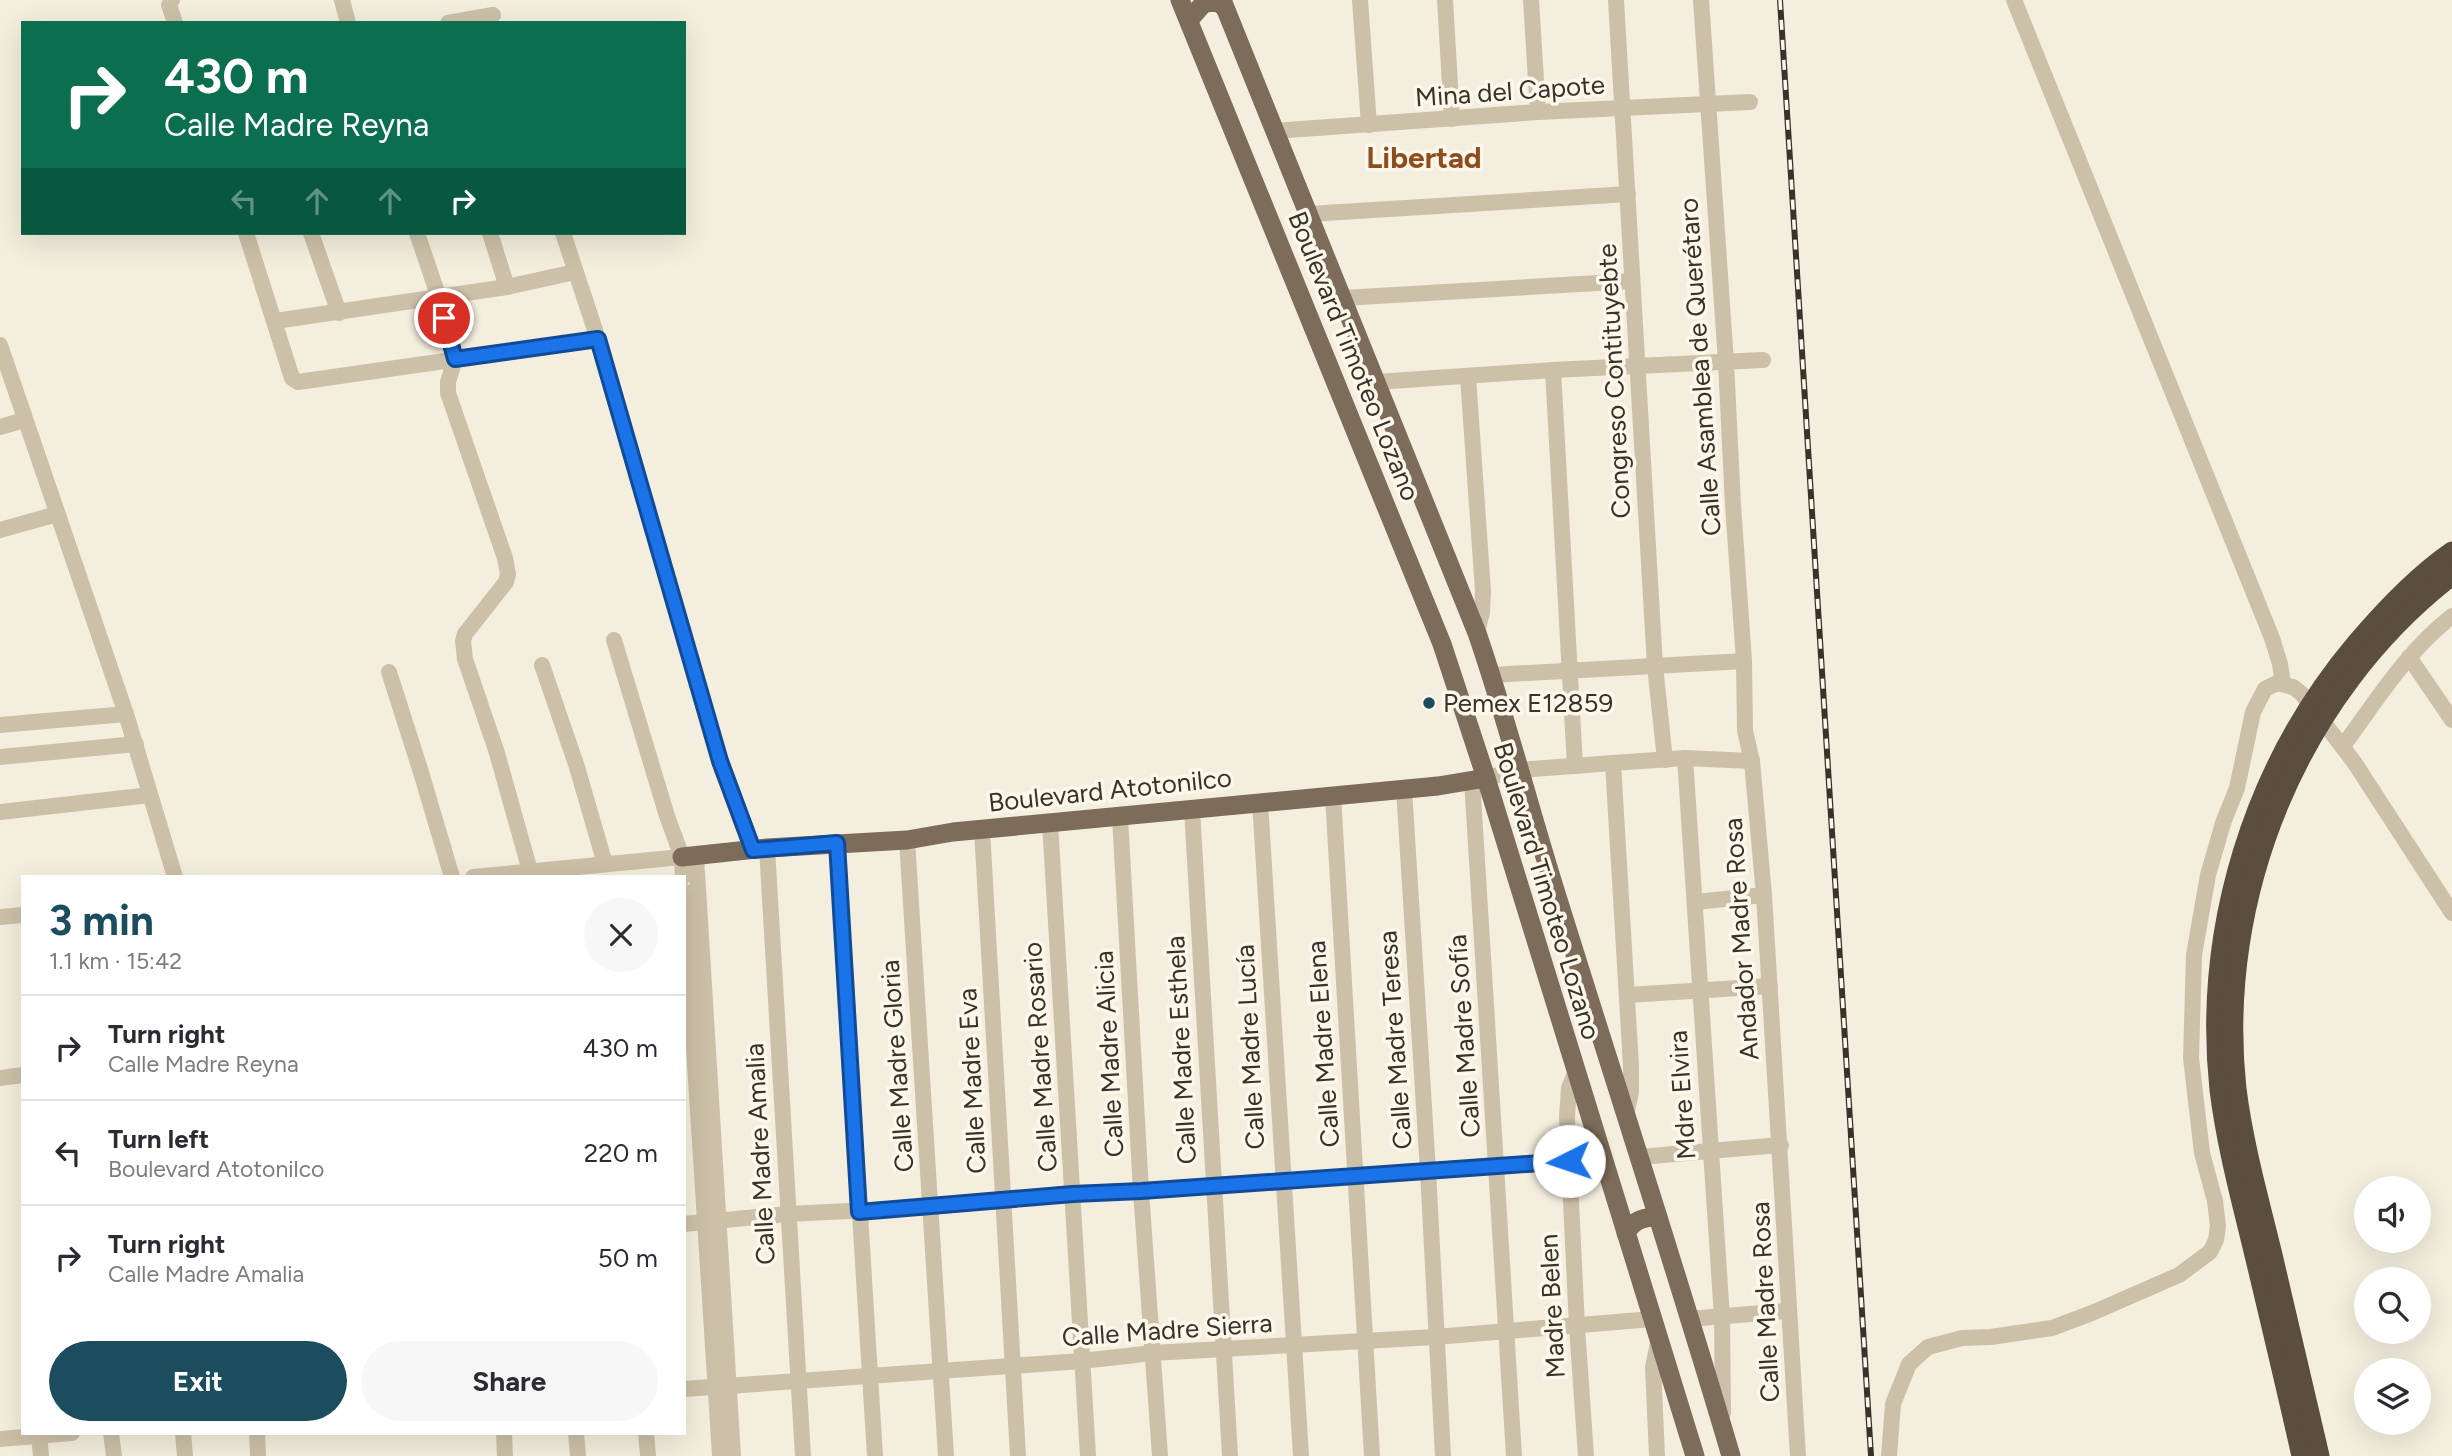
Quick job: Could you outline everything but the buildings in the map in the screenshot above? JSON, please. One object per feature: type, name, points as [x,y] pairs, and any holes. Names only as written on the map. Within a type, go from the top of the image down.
[{"type":"highway","points":[[2327,696],[2336,668],[2373,623],[2413,584],[2452,552]]},
{"type":"highway","points":[[2302,1456],[2232,1160],[2222,1100],[2218,1058],[2220,962],[2230,898],[2259,804],[2327,696],[2430,592],[2452,575]]},
{"type":"highway","points":[[2303,735],[2246,902],[2237,964],[2234,1060],[2240,1112],[2255,1185],[2319,1456]]},
{"type":"main road","name":"Boulevard Timoteo Lozano","points":[[1180,0],[1442,644],[1479,779],[1576,1071],[1695,1456]]},
{"type":"main road","points":[[1189,20],[1204,3],[1223,4]]},
{"type":"main road","name":"Boulevard Timoteo Lozano","points":[[1223,4],[1477,633],[1731,1456]]},
{"type":"main road","name":"Boulevard Atotonilco","points":[[687,863],[760,849],[907,840],[1479,779]]},
{"type":"main road","points":[[1613,1191],[1635,1190],[1647,1181]]},
{"type":"main road","points":[[1626,1233],[1638,1220],[1658,1217]]},
{"type":"street","points":[[342,0],[347,21]]},
{"type":"street","points":[[1360,0],[1369,124]]},
{"type":"street","points":[[1445,0],[1452,118]]},
{"type":"street","points":[[1531,0],[1538,112]]},
{"type":"street","name":"Congreso Contituyebte","points":[[1616,0],[1655,666],[1665,760]]},
{"type":"street","name":"Calle Asamblea de Querétaro","points":[[1701,0],[1744,661],[1745,731]]},
{"type":"street","points":[[2014,0],[2272,638],[2283,684]]},
{"type":"street","points":[[457,21],[492,13]]},
{"type":"street","name":"Mina del Capote","points":[[1274,131],[1538,112],[1750,102]]},
{"type":"street","points":[[1309,214],[1628,194]]},
{"type":"street","points":[[247,235],[295,381],[598,339]]},
{"type":"street","points":[[312,235],[339,313]]},
{"type":"street","points":[[418,235],[439,298],[455,359],[448,382],[448,393],[505,558],[508,574],[506,582],[465,634],[465,659],[538,873]]},
{"type":"street","points":[[491,235],[507,287]]},
{"type":"street","name":"Calle Madre Amalia","points":[[564,235],[598,339],[720,761],[760,849],[788,1214],[803,1456]]},
{"type":"street","points":[[275,321],[507,287],[575,272]]},
{"type":"street","points":[[1343,298],[1632,281]]},
{"type":"street","points":[[0,345],[127,714],[174,875]]},
{"type":"street","points":[[1376,382],[1637,365],[1763,360]]},
{"type":"street","points":[[1553,370],[1575,765]]},
{"type":"street","points":[[1468,377],[1483,591],[1477,633]]},
{"type":"street","points":[[0,427],[24,420]]},
{"type":"street","points":[[0,530],[57,514]]},
{"type":"street","points":[[2343,746],[2409,657],[2426,638],[2452,617]]},
{"type":"street","points":[[614,640],[667,816],[687,863],[712,1143],[712,1223]]},
{"type":"street","points":[[2409,657],[2452,720]]},
{"type":"street","points":[[1491,674],[1744,661]]},
{"type":"street","points":[[542,665],[610,868]]},
{"type":"street","points":[[389,672],[451,875]]},
{"type":"street","points":[[1889,1456],[1893,1404],[1909,1364],[1928,1347],[1962,1338],[1991,1337],[2052,1328],[2179,1275],[2210,1252],[2216,1240],[2218,1226],[2202,1153],[2192,1071],[2190,1012],[2194,955],[2208,875],[2223,823],[2237,788],[2253,712],[2265,689],[2277,683],[2293,687],[2302,694],[2343,746],[2452,913]]},
{"type":"street","points":[[0,725],[127,714]]},
{"type":"street","name":"Andador Madre Rosa","points":[[1745,731],[1752,761],[1781,1145]]},
{"type":"street","points":[[0,757],[136,744]]},
{"type":"street","name":"Boulevard Atotonilco","points":[[1479,779],[1519,770],[1575,765],[1685,758],[1752,761]]},
{"type":"street","name":"Mdre Elvira","points":[[1685,758],[1722,1317],[1723,1429]]},
{"type":"street","points":[[1613,763],[1628,996],[1631,1091],[1626,1115]]},
{"type":"street","name":"Calle Madre Sofía","points":[[1479,779],[1514,1456]]},
{"type":"street","name":"Calle Madre Teresa","points":[[1404,789],[1443,1456]]},
{"type":"street","points":[[0,812],[150,795]]},
{"type":"street","name":"Calle Madre Elena","points":[[1333,796],[1372,1456]]},
{"type":"street","name":"Calle Madre Lucía","points":[[1260,802],[1301,1456]]},
{"type":"street","name":"Calle Madre Esthela","points":[[1192,808],[1230,1456]]},
{"type":"street","name":"Calle Madre Alicia","points":[[1121,817],[1141,1191],[1160,1456]]},
{"type":"street","name":"Calle Madre Rosario","points":[[1050,823],[1088,1456]]},
{"type":"street","name":"Calle Madre Eva","points":[[982,830],[1018,1456]]},
{"type":"street","name":"Calle Madre Gloria","points":[[907,840],[946,1456]]},
{"type":"street","points":[[837,843],[875,1456]]},
{"type":"street","name":"Boulevard Atotonilco","points":[[506,875],[687,863]]},
{"type":"street","points":[[1695,902],[1763,895]]},
{"type":"street","points":[[0,917],[21,915]]},
{"type":"street","points":[[686,915],[712,1223],[722,1387],[720,1456]]},
{"type":"street","points":[[1628,996],[1770,986]]},
{"type":"street","name":"Madre Belen","points":[[1576,1071],[1567,1101],[1586,1456]]},
{"type":"street","points":[[0,1078],[21,1075]]},
{"type":"street","points":[[1640,1157],[1781,1145]]},
{"type":"street","name":"Calle Madre Rosa","points":[[1781,1145],[1798,1456]]},
{"type":"street","points":[[686,1224],[788,1214],[859,1212],[1073,1194],[1569,1161]]},
{"type":"street","points":[[1688,1319],[1788,1311]]},
{"type":"street","name":"Calle Madre Sierra","points":[[686,1389],[1295,1344],[1577,1327],[1656,1328]]},
{"type":"street","points":[[1656,1328],[1653,1377],[1657,1456]]},
{"type":"street","points":[[722,1387],[733,1456]]},
{"type":"street","points":[[0,1439],[31,1435]]},
{"type":"street","points":[[39,1435],[41,1456]]},
{"type":"street","points":[[111,1435],[114,1456]]},
{"type":"street","points":[[183,1435],[185,1456]]},
{"type":"street","points":[[257,1435],[258,1456]]},
{"type":"street","points":[[504,1435],[505,1456]]},
{"type":"street","points":[[576,1435],[578,1456]]},
{"type":"street","points":[[646,1435],[648,1456]]},
{"type":"railway","points":[[1780,0],[1871,1456]]},
{"type":"place","name":"Pemex E12859","points":[[1429,703]]},
{"type":"district","name":"Libertad","points":[[1424,158]]},
{"type":"route","points":[[444,318],[455,359],[598,339],[720,761],[753,850],[837,843],[859,1212],[1073,1194],[1569,1161]]}]
